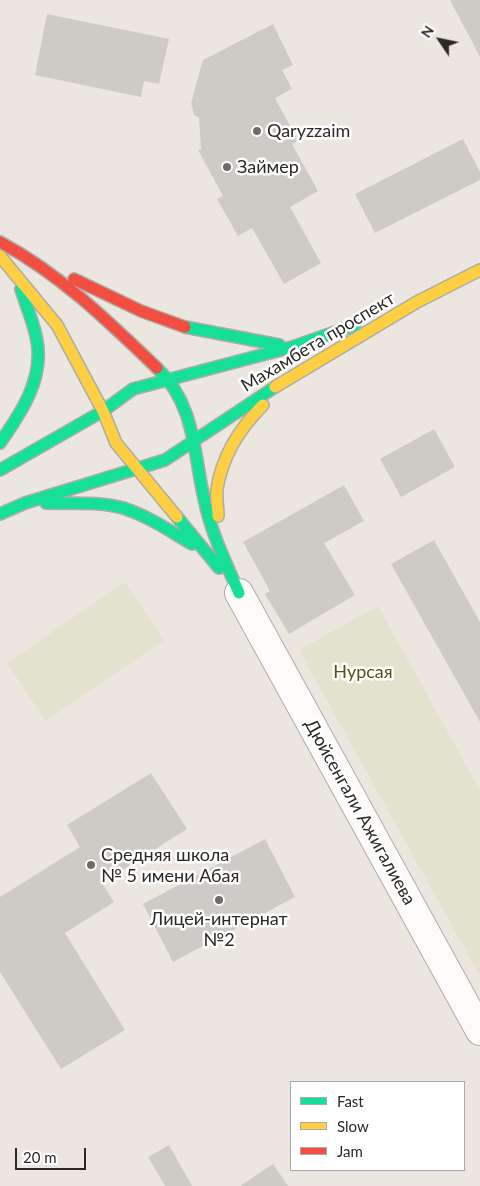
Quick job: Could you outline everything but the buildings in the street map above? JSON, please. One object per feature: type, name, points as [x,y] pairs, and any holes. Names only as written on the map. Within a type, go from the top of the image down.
[{"type":"street","points":[[0,242],[134,307],[183,327],[231,338],[292,347]]},
{"type":"street","points":[[0,256],[57,325],[103,410],[116,443],[136,470]]},
{"type":"street","points":[[0,514],[25,503],[80,485],[166,460],[193,442],[186,409],[167,378],[98,312],[32,259]]},
{"type":"street","points":[[417,302],[480,270]]},
{"type":"street","points":[[0,442],[18,418],[30,394],[37,367],[38,342],[17,276]]},
{"type":"street","name":"Махамбета проспект","points":[[167,378],[292,347],[417,302]]},
{"type":"street","name":"Махамбета проспект","points":[[193,442],[300,372],[417,302]]},
{"type":"street","points":[[220,550],[217,490],[226,459],[238,436],[257,411],[300,372]]},
{"type":"street","points":[[0,470],[103,410],[133,389],[167,378]]},
{"type":"street","name":"Дюйсенгали Ажигалиева","points":[[193,442],[206,508],[220,550],[239,593],[480,1031]]},
{"type":"street","name":"Дюйсенгали Ажигалиева","points":[[136,470],[239,593]]},
{"type":"street","points":[[25,503],[96,504],[122,508],[148,518],[207,553]]},
{"type":"green space","points":[[125,582],[164,640],[46,721],[7,663]]},
{"type":"green space","name":"Нурсая","points":[[378,606],[480,790],[480,976],[299,650]]},
{"type":"traffic: fast","points":[[0,443],[23,408],[34,382],[37,369],[36,334],[21,289]]},
{"type":"traffic: fast","points":[[0,470],[103,411],[133,389],[292,347],[355,325]]},
{"type":"traffic: fast","points":[[185,327],[279,345]]},
{"type":"traffic: fast","points":[[157,368],[170,383],[187,415],[212,529],[239,593]]},
{"type":"traffic: fast","points":[[0,514],[25,503],[165,460],[275,387]]},
{"type":"traffic: fast","points":[[46,503],[95,504],[123,508],[150,519],[192,544]]},
{"type":"traffic: fast","points":[[177,517],[219,568]]},
{"type":"traffic: slow","points":[[0,256],[57,325],[103,411],[116,443],[177,517]]},
{"type":"traffic: slow","points":[[275,387],[417,302],[480,270]]},
{"type":"traffic: slow","points":[[218,516],[217,489],[223,466],[240,433],[263,405]]},
{"type":"traffic: jam","points":[[0,242],[43,269],[83,299],[157,368]]},
{"type":"traffic: jam","points":[[74,279],[141,311],[185,327]]},
{"type":"place","name":"Qaryzzaim","points":[[257,131]]},
{"type":"place","name":"Займер","points":[[227,167]]},
{"type":"place","name":"Средняя школа № 5 имени Абая","points":[[91,865]]},
{"type":"place","name":"Лицей-интернат №2","points":[[219,900]]}]
